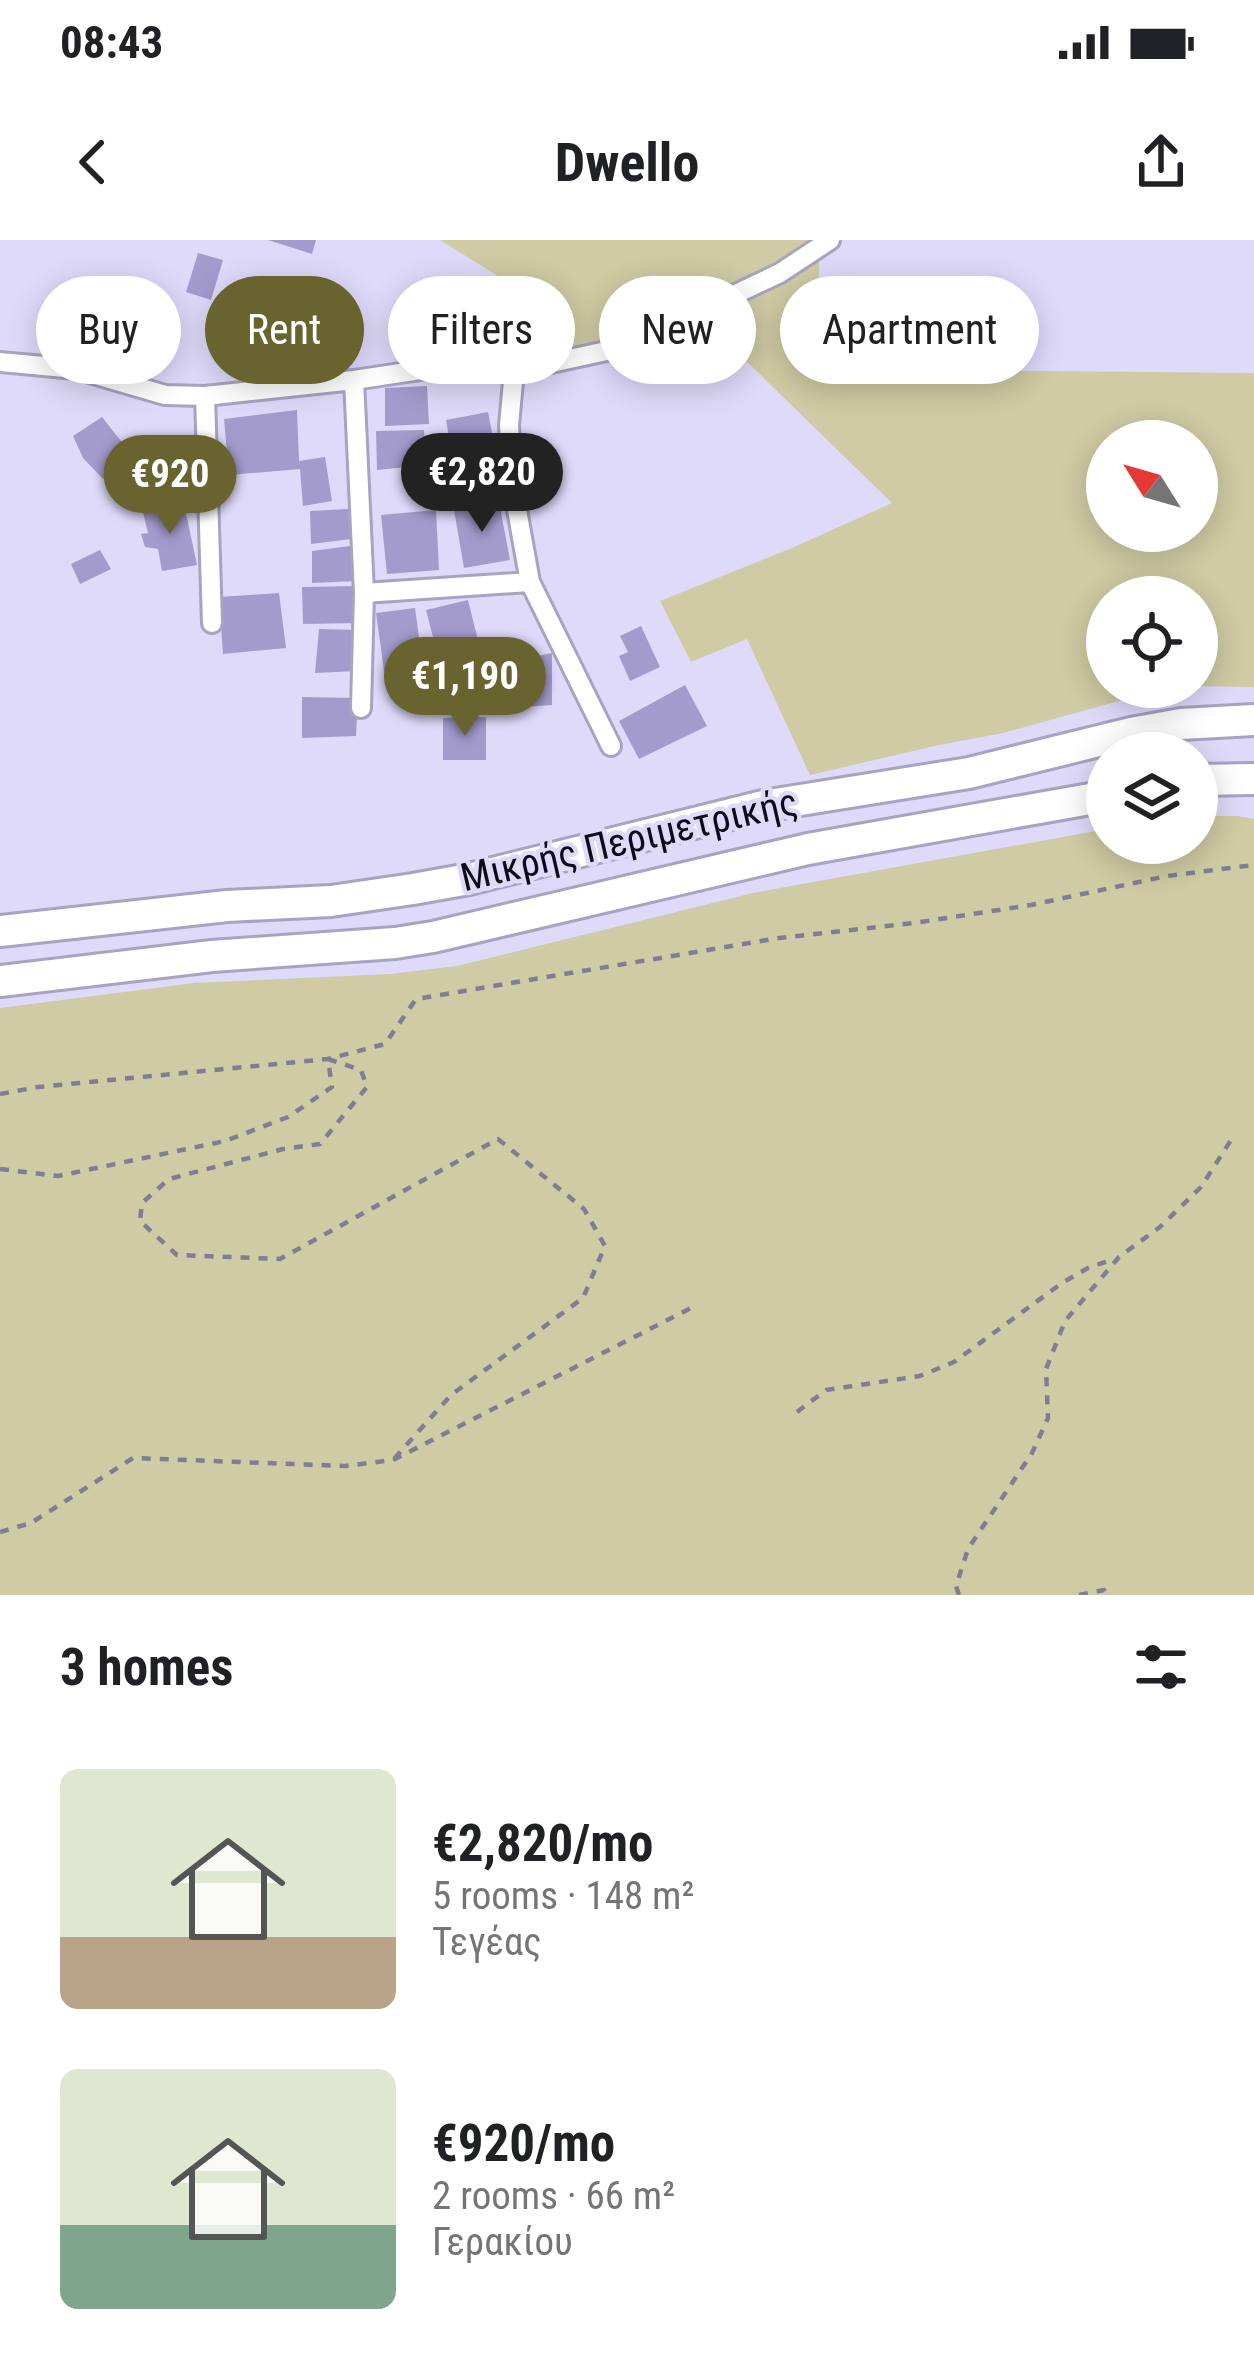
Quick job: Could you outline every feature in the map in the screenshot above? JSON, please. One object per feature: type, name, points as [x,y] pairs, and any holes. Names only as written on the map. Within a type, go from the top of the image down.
[{"type":"main road","name":"Μικρής Περιμετρικής","points":[[0,932],[413,889],[763,806],[969,772],[1181,724],[1254,720]]},
{"type":"main road","points":[[1218,780],[1254,779]]},
{"type":"main road","name":"Μικρής Περιμετρικής","points":[[0,981],[433,937],[808,849],[1086,800]]},
{"type":"street","points":[[575,358],[643,338],[780,273],[830,240]]},
{"type":"street","points":[[0,362],[76,369],[165,395],[205,396],[317,384]]},
{"type":"street","points":[[354,384],[364,593],[361,708]]},
{"type":"street","points":[[513,384],[512,482],[530,583],[611,746]]},
{"type":"street","points":[[205,396],[212,623]]},
{"type":"street","points":[[364,593],[530,583]]},
{"type":"path","points":[[0,1094],[328,1059],[385,1044],[416,999],[779,938],[1031,905],[1168,876],[1254,866]]},
{"type":"path","points":[[0,1169],[58,1176],[225,1141],[288,1117],[332,1087],[328,1059]]},
{"type":"path","points":[[328,1059],[362,1070],[367,1087],[320,1144],[169,1179],[142,1203],[140,1221],[177,1256],[280,1259],[498,1139],[584,1209],[605,1246],[584,1298],[451,1395],[392,1460]]},
{"type":"path","points":[[959,1595],[956,1586],[968,1549],[1032,1453],[1048,1418],[1046,1370],[1065,1322],[1119,1257],[1160,1227],[1201,1187],[1231,1140]]},
{"type":"path","points":[[797,1412],[826,1390],[904,1379],[954,1362],[1062,1282],[1119,1257]]},
{"type":"path","points":[[0,1532],[31,1523],[133,1458],[345,1466],[392,1460],[693,1307]]},
{"type":"path","points":[[1079,1595],[1104,1590],[1107,1595]]},
{"type":"shaded area","points":[[440,240],[822,240],[756,277],[599,276],[599,345],[575,351],[575,276],[498,276]]},
{"type":"shaded area","points":[[819,259],[819,276],[785,276]]},
{"type":"shaded area","points":[[780,279],[780,384],[1039,384],[1039,371],[1254,373],[1254,687],[1218,686],[1218,576],[1086,576],[1086,708],[1093,708],[810,775],[747,639],[691,662],[660,601],[892,503],[756,371],[756,291]]},
{"type":"shaded area","points":[[1218,816],[1254,819],[1254,1595],[0,1595],[0,1008],[194,983],[390,974],[457,966],[753,893],[1086,833],[1086,864],[1218,864]]},
{"type":"building","points":[[268,240],[316,240],[312,254]]},
{"type":"building","points":[[198,253],[223,260],[218,276],[205,276],[205,298],[186,292]]},
{"type":"building","points":[[427,386],[429,424],[385,426],[385,388]]},
{"type":"building","points":[[297,410],[299,461],[325,457],[332,501],[303,506],[300,469],[229,475],[224,419]]},
{"type":"building","points":[[488,412],[505,500],[453,508],[448,473],[455,471],[446,420]]},
{"type":"building","points":[[102,417],[132,455],[103,479],[83,458],[73,436]]},
{"type":"building","points":[[424,430],[426,465],[377,470],[376,431]]},
{"type":"building","points":[[499,502],[510,560],[464,568],[454,510]]},
{"type":"building","points":[[184,504],[197,565],[162,571],[158,549],[145,547],[141,534],[148,533],[143,512]]},
{"type":"building","points":[[348,509],[351,539],[311,544],[310,511]]},
{"type":"building","points":[[436,510],[439,570],[387,574],[381,515]]},
{"type":"building","points":[[350,546],[357,581],[312,583],[312,551]]},
{"type":"building","points":[[100,550],[111,569],[80,584],[71,564]]},
{"type":"building","points":[[357,586],[358,623],[303,624],[302,587]]},
{"type":"building","points":[[279,593],[286,648],[223,654],[219,597]]},
{"type":"building","points":[[468,600],[483,661],[442,672],[426,610]]},
{"type":"building","points":[[415,608],[424,673],[385,678],[376,613]]},
{"type":"building","points":[[641,626],[660,667],[630,681],[619,656],[628,652],[620,636]]},
{"type":"building","points":[[319,629],[361,630],[357,671],[315,673]]},
{"type":"building","points":[[552,653],[552,705],[505,708],[500,664]]},
{"type":"building","points":[[685,685],[707,726],[639,759],[619,721]]},
{"type":"building","points":[[302,697],[358,698],[356,736],[302,738]]},
{"type":"building","points":[[486,717],[486,760],[443,760],[443,718]]}]
